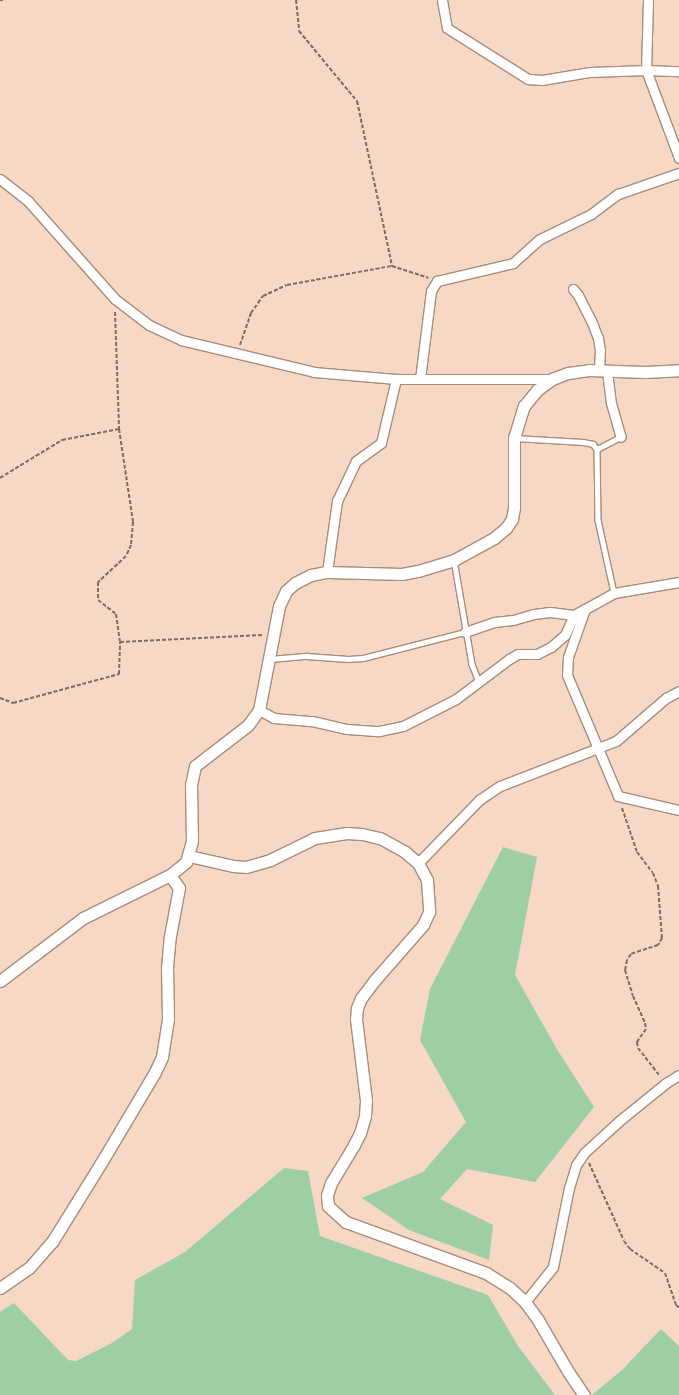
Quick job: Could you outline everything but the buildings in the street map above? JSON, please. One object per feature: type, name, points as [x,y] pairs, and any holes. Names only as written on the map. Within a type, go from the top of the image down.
[{"type":"street","points":[[442,0],[447,28],[528,79],[542,80],[590,72],[646,70],[679,71]]},
{"type":"street","points":[[648,0],[646,70],[679,158]]},
{"type":"street","points":[[420,379],[431,291],[437,281],[513,263],[540,239],[591,214],[618,194],[679,173]]},
{"type":"street","points":[[0,179],[28,201],[115,299],[150,325],[180,340],[314,372],[396,379],[552,379]]},
{"type":"street","points":[[573,289],[578,295],[591,320],[598,338],[603,371],[621,437]]},
{"type":"street","points":[[0,981],[83,918],[170,875],[180,869],[186,862],[192,842],[191,785],[195,766],[248,725],[260,710],[268,659],[279,606],[286,591],[295,583],[311,575],[327,572],[402,574],[434,568],[454,560],[494,538],[506,528],[512,519],[514,508],[514,438],[524,406],[537,390],[552,379],[568,373],[679,370]]},
{"type":"street","points":[[327,572],[337,501],[356,461],[381,443],[396,379]]},
{"type":"street","points":[[465,632],[494,622],[513,620],[534,614],[550,612],[574,615],[614,593],[679,582]]},
{"type":"street","points":[[585,609],[568,657],[567,675],[618,796],[679,810]]},
{"type":"street","points":[[260,710],[274,718],[312,721],[347,729],[379,731],[403,726],[456,699],[509,659],[518,654],[537,654],[551,647],[565,635],[574,615]]},
{"type":"street","points":[[418,863],[479,800],[500,786],[616,741],[666,698],[679,691]]},
{"type":"street","points":[[188,856],[233,866],[246,867],[270,860],[315,838],[347,833],[362,834],[380,838],[405,852],[418,863],[427,880],[429,912],[418,931],[361,998],[357,1008],[356,1020],[366,1101],[365,1116],[358,1139],[331,1183],[327,1195],[328,1206],[346,1222],[486,1273],[510,1288],[525,1302],[538,1320],[569,1373],[584,1395]]},
{"type":"street","points":[[0,1288],[28,1268],[52,1242],[117,1137],[155,1072],[162,1056],[168,1018],[168,962],[179,888],[170,875]]},
{"type":"street","points":[[525,1302],[553,1267],[569,1188],[576,1165],[584,1153],[618,1121],[666,1083],[679,1075]]},
{"type":"lane","points":[[596,449],[621,437]]},
{"type":"lane","points":[[514,438],[583,442],[593,444],[596,449],[598,520],[614,593]]},
{"type":"lane","points":[[454,560],[465,632],[472,664],[479,682]]},
{"type":"lane","points":[[268,659],[306,656],[348,659],[362,658],[465,632]]},
{"type":"path","points":[[296,0],[299,31],[357,101],[392,266]]},
{"type":"path","points":[[237,354],[251,313],[263,296],[287,285],[392,266],[437,281]]},
{"type":"path","points":[[0,698],[13,703],[119,674],[120,642],[116,614],[98,600],[98,582],[126,556],[130,545],[133,522],[119,428],[115,299]]},
{"type":"path","points":[[0,478],[62,440],[119,428]]},
{"type":"path","points":[[120,642],[273,634]]},
{"type":"path","points":[[618,796],[637,852],[653,873],[658,886],[662,938],[658,945],[631,954],[627,960],[625,970],[646,1029],[637,1042],[638,1048],[666,1083]]},
{"type":"path","points":[[584,1153],[624,1241],[630,1249],[665,1273],[676,1305],[679,1308]]},
{"type":"green space","points":[[503,847],[537,857],[515,975],[558,1051],[594,1107],[535,1182],[467,1169],[440,1199],[493,1225],[489,1260],[409,1230],[362,1198],[423,1172],[466,1122],[420,1040],[430,989]]},
{"type":"green space","points":[[284,1168],[308,1171],[320,1236],[488,1295],[518,1346],[555,1395],[0,1395],[0,1312],[14,1303],[68,1360],[76,1361],[112,1343],[132,1329],[135,1280],[185,1252]]},
{"type":"green space","points":[[661,1329],[679,1346],[679,1395],[592,1395],[623,1369]]}]
